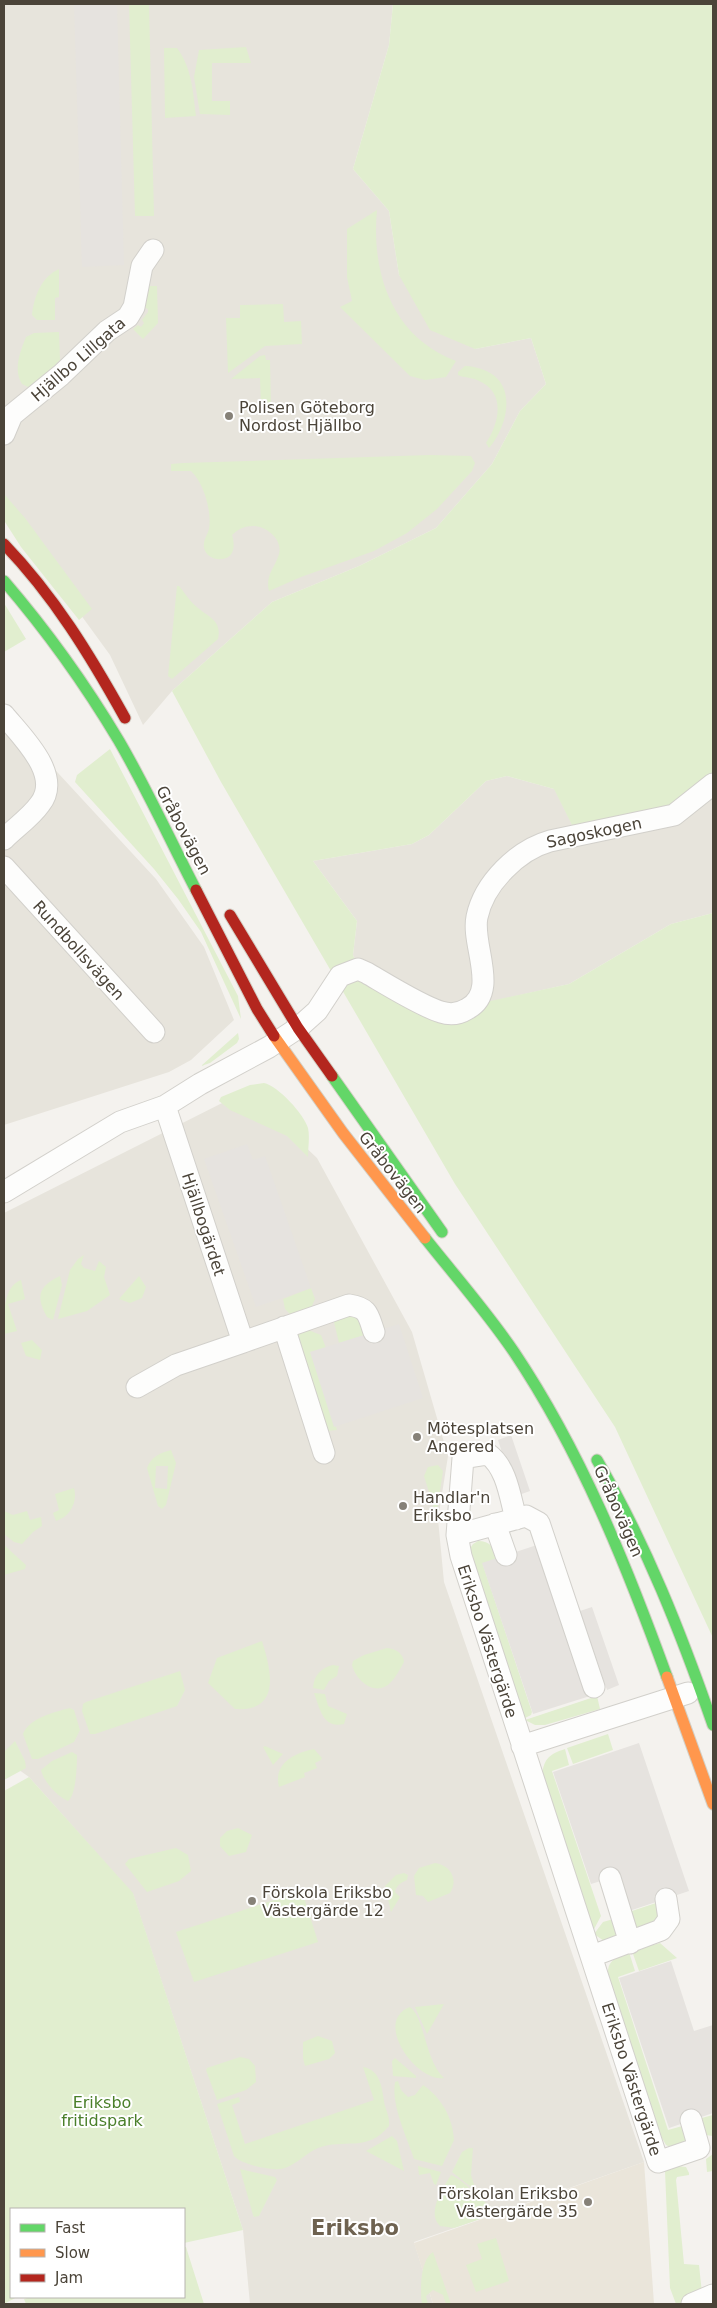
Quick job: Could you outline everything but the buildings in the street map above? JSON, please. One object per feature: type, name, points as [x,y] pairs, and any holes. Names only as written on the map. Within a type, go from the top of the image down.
[{"type":"main road","points":[[4,544],[53,601],[83,643],[131,728]]},
{"type":"main road","name":"Gråbovägen","points":[[4,582],[43,627],[92,697],[120,743],[257,1009],[278,1042],[339,1129],[470,1292],[537,1387],[581,1464],[609,1523],[650,1626],[713,1804]]},
{"type":"main road","name":"Gråbovägen","points":[[225,908],[298,1028],[447,1240]]},
{"type":"main road","points":[[481,1288],[554,1393]]},
{"type":"main road","name":"Gråbovägen","points":[[591,1449],[638,1537],[672,1612],[713,1725]]},
{"type":"street","name":"Hjällbo Lillgata","points":[[4,434],[12,415],[61,375],[107,331],[128,317],[134,307],[142,266],[153,250]]},
{"type":"street","points":[[4,715],[33,751],[43,767],[47,780],[46,792],[41,804],[4,839]]},
{"type":"street","name":"Sagoskogen","points":[[298,1028],[317,1011],[340,976],[358,969],[441,1012],[460,1013],[472,1006],[479,999],[483,974],[476,927],[477,916],[489,889],[523,853],[537,844],[674,815],[713,784]]},
{"type":"street","name":"Rundbollsvägen","points":[[4,867],[154,1032]]},
{"type":"street","points":[[4,1192],[120,1122],[165,1106],[200,1084],[278,1042],[298,1028]]},
{"type":"street","name":"Hjällbogärdet","points":[[165,1106],[243,1342]]},
{"type":"street","points":[[136,1387],[176,1365],[349,1305],[362,1307],[368,1314],[374,1332]]},
{"type":"street","points":[[284,1327],[324,1453]]},
{"type":"street","name":"Eriksbo Västergärde","points":[[516,1519],[506,1482],[496,1460],[488,1454],[463,1458],[457,1535],[461,1556],[658,2162],[706,2146],[691,2120]]},
{"type":"street","points":[[457,1535],[526,1516],[539,1523],[594,1687]]},
{"type":"street","points":[[495,1524],[506,1555]]},
{"type":"street","points":[[522,1746],[701,1690]]},
{"type":"street","points":[[610,1878],[630,1943]]},
{"type":"street","points":[[592,1956],[661,1930],[669,1919],[666,1899]]},
{"type":"shaded area","points":[[4,4],[393,4],[389,45],[353,169],[389,211],[399,275],[475,349],[531,338],[546,384],[520,411],[492,464],[436,528],[359,566],[272,602],[172,691],[143,725],[110,655],[62,589],[4,498]]},
{"type":"shaded area","points":[[74,4],[117,4],[124,265],[82,267]]},
{"type":"shaded area","points":[[4,705],[46,760],[156,879],[204,947],[234,1020],[191,1060],[169,1072],[4,1125]]},
{"type":"shaded area","points":[[507,776],[554,789],[713,778],[713,913],[671,924],[569,984],[453,1010],[365,982],[353,955],[357,921],[313,861],[412,844],[429,835],[486,781]]},
{"type":"shaded area","points":[[246,1091],[317,1158],[412,1332],[448,1456],[438,1519],[444,1582],[644,2162],[414,2242],[433,2304],[250,2304],[243,2230],[133,1894],[29,1777],[8,1762],[4,1765],[4,1213]]},
{"type":"shaded area","points":[[247,1144],[253,1160],[265,1156],[311,1288],[256,1307],[204,1159]]},
{"type":"shaded area","points":[[399,1324],[423,1398],[334,1427],[310,1352]]},
{"type":"shaded area","points":[[511,1435],[530,1491],[516,1496],[498,1440]]},
{"type":"shaded area","points":[[540,1544],[590,1696],[533,1714],[482,1563]]},
{"type":"shaded area","points":[[592,1607],[619,1685],[607,1690],[580,1611]]},
{"type":"shaded area","points":[[639,1743],[689,1891],[629,1911],[617,1876],[591,1884],[553,1772]]},
{"type":"shaded area","points":[[671,1961],[694,2031],[713,2025],[713,2113],[669,2128],[619,1978]]},
{"type":"shaded area","name":"Förskolan Eriksbo Västergärde 35","points":[[644,2162],[654,2304],[433,2304],[414,2243]]},
{"type":"green space","points":[[129,4],[149,4],[154,216],[135,216]]},
{"type":"green space","points":[[393,4],[713,4],[713,778],[676,809],[574,829],[554,789],[507,776],[486,781],[429,835],[412,844],[313,861],[357,921],[353,955],[365,982],[453,1009],[569,984],[671,924],[713,913],[713,1638],[615,1427],[455,1184],[221,782],[172,691],[272,602],[359,566],[436,528],[492,464],[520,411],[546,384],[531,338],[475,349],[430,330],[399,275],[389,211],[353,169],[389,45]]},
{"type":"green space","points":[[246,47],[251,63],[212,63],[212,101],[230,101],[230,115],[200,114],[194,77],[199,50]]},
{"type":"green space","points":[[164,48],[177,48],[186,64],[191,80],[196,116],[165,118]]},
{"type":"green space","points":[[377,210],[376,234],[378,257],[382,279],[390,300],[401,319],[416,336],[434,350],[456,361],[446,377],[425,380],[410,376],[340,307],[352,301],[347,277],[347,229]]},
{"type":"green space","points":[[59,269],[59,297],[55,298],[55,320],[37,320],[32,315],[39,288],[47,277]]},
{"type":"green space","points":[[148,286],[157,286],[158,323],[143,339],[133,329],[138,325],[141,327],[144,323],[142,320],[148,312],[148,309],[141,306]]},
{"type":"green space","points":[[283,304],[284,322],[301,321],[302,344],[265,346],[228,373],[226,318],[240,318],[240,305]]},
{"type":"green space","points":[[59,332],[60,360],[36,384],[28,387],[22,384],[19,379],[18,367],[26,337],[34,333]]},
{"type":"green space","points":[[265,355],[266,360],[270,360],[271,407],[261,407],[260,378],[231,379],[260,356]]},
{"type":"green space","points":[[465,366],[484,370],[495,376],[502,385],[506,395],[505,417],[496,439],[489,448],[486,443],[495,426],[498,408],[496,399],[493,392],[486,385],[475,379],[458,375],[458,372]]},
{"type":"green space","points":[[430,455],[471,456],[475,463],[472,471],[437,509],[407,533],[374,551],[301,577],[269,591],[269,576],[280,549],[273,535],[264,528],[244,527],[232,535],[234,546],[229,556],[219,559],[211,557],[204,548],[210,522],[206,498],[200,483],[191,471],[171,471],[171,464],[183,463]]},
{"type":"green space","points":[[4,494],[25,518],[92,609],[79,620],[21,547],[5,522]]},
{"type":"green space","points":[[177,586],[195,606],[214,620],[219,633],[218,639],[172,679],[168,676]]},
{"type":"green space","points":[[4,603],[26,639],[4,652]]},
{"type":"green space","points":[[110,749],[238,996],[241,1019],[201,932],[178,899],[154,869],[75,782],[77,775]]},
{"type":"green space","points":[[238,1033],[239,1039],[237,1043],[210,1063],[201,1066]]},
{"type":"green space","points":[[264,1083],[270,1085],[283,1095],[306,1122],[309,1135],[308,1157],[287,1136],[230,1110],[219,1101],[221,1097],[250,1085]]},
{"type":"green space","points":[[84,1255],[81,1264],[84,1268],[95,1271],[99,1261],[106,1267],[104,1277],[110,1295],[87,1311],[58,1319],[70,1270],[78,1259]]},
{"type":"green space","points":[[60,1276],[62,1285],[53,1320],[47,1317],[43,1310],[40,1297],[43,1288]]},
{"type":"green space","points":[[139,1276],[146,1287],[142,1298],[130,1303],[119,1299]]},
{"type":"green space","points":[[21,1280],[25,1299],[8,1304],[17,1331],[4,1334],[4,1312],[7,1296],[10,1289]]},
{"type":"green space","points":[[311,1288],[315,1299],[311,1308],[290,1314],[285,1309],[283,1299]]},
{"type":"green space","points":[[355,1314],[369,1334],[339,1343],[334,1322]]},
{"type":"green space","points":[[308,1330],[321,1335],[326,1348],[311,1352],[337,1430],[327,1431],[297,1334]]},
{"type":"green space","points":[[32,1340],[42,1350],[40,1360],[26,1356],[21,1343]]},
{"type":"green space","points":[[171,1450],[176,1463],[166,1505],[162,1509],[158,1506],[147,1468],[153,1458]],"holes":[[[156,1466],[168,1466],[167,1489],[155,1488]]]},
{"type":"green space","points":[[438,1465],[443,1471],[437,1511],[435,1512],[424,1476],[428,1467]]},
{"type":"green space","points":[[74,1488],[75,1498],[72,1508],[65,1516],[56,1521],[53,1513],[59,1510],[55,1494]]},
{"type":"green space","points":[[4,1511],[13,1515],[27,1511],[30,1520],[41,1517],[42,1526],[33,1532],[22,1544],[14,1542],[4,1534]]},
{"type":"green space","points":[[478,1541],[486,1542],[491,1546],[498,1559],[483,1565],[532,1712],[531,1715],[525,1718],[469,1550]]},
{"type":"green space","points":[[4,1545],[26,1565],[25,1569],[4,1575]]},
{"type":"green space","points":[[262,1641],[270,1676],[270,1687],[267,1696],[260,1704],[250,1708],[235,1709],[208,1683],[217,1658]]},
{"type":"green space","points":[[387,1648],[398,1652],[404,1662],[395,1678],[385,1687],[373,1688],[367,1686],[354,1671],[353,1661],[364,1655]]},
{"type":"green space","points":[[333,1665],[339,1666],[337,1676],[329,1681],[324,1690],[313,1688],[319,1673]]},
{"type":"green space","points":[[180,1671],[185,1690],[177,1706],[95,1734],[90,1734],[82,1711],[83,1704]]},
{"type":"green space","points":[[314,1693],[325,1694],[328,1706],[347,1714],[344,1724],[331,1724],[327,1721],[323,1716]]},
{"type":"green space","points":[[597,1696],[600,1709],[545,1725],[535,1725],[525,1720]]},
{"type":"green space","points":[[70,1708],[74,1710],[80,1730],[74,1742],[38,1759],[32,1759],[23,1734],[26,1728],[43,1716]]},
{"type":"green space","points":[[608,1734],[613,1750],[573,1764],[567,1748]]},
{"type":"green space","points":[[15,1741],[25,1761],[26,1768],[4,1780],[4,1752]]},
{"type":"green space","points":[[265,1746],[283,1754],[273,1765],[263,1747]]},
{"type":"green space","points":[[314,1749],[322,1758],[315,1763],[317,1768],[304,1773],[305,1777],[279,1787],[278,1779],[282,1765],[293,1756]]},
{"type":"green space","points":[[565,1749],[569,1765],[552,1771],[601,1916],[593,1931],[542,1775],[546,1761],[555,1753]]},
{"type":"green space","points":[[72,1752],[77,1755],[76,1773],[73,1793],[68,1801],[51,1788],[41,1770],[52,1761]]},
{"type":"green space","name":"Eriksbo fritidspark","points":[[29,1777],[133,1893],[243,2230],[185,2243],[185,2208],[10,2208],[10,2298],[15,2298],[4,2304],[4,1791]]},
{"type":"green space","points":[[238,1828],[252,1835],[246,1852],[229,1856],[220,1846],[220,1838],[227,1831]]},
{"type":"green space","points":[[176,1848],[188,1855],[191,1871],[179,1881],[147,1892],[125,1864],[129,1859]]},
{"type":"green space","points":[[435,1863],[449,1870],[454,1883],[450,1893],[428,1902],[423,1896],[416,1895],[414,1876],[419,1868]]},
{"type":"green space","points":[[404,1873],[408,1875],[407,1880],[397,1887],[395,1892],[400,1897],[391,1912],[385,1886],[396,1875]]},
{"type":"green space","points":[[302,1891],[318,1942],[194,1982],[176,1932]]},
{"type":"green space","points":[[659,1902],[661,1918],[637,1931],[629,1912]]},
{"type":"green space","points":[[617,1918],[620,1930],[615,1939],[604,1941],[594,1934],[603,1922]]},
{"type":"green space","points":[[660,1943],[677,1958],[639,1971],[632,1951]]},
{"type":"green space","points":[[629,1952],[635,1971],[618,1977],[668,2130],[686,2125],[687,2139],[684,2145],[674,2149],[666,2145],[662,2138],[608,1975],[611,1962]]},
{"type":"green space","points":[[444,2004],[427,2034],[415,2007]]},
{"type":"green space","points":[[410,2007],[419,2020],[433,2061],[444,2078],[433,2077],[422,2071],[403,2050],[397,2037],[395,2025],[399,2014]]},
{"type":"green space","points":[[318,2036],[332,2041],[335,2053],[329,2059],[305,2066],[303,2042]]},
{"type":"green space","points":[[240,2057],[249,2059],[255,2066],[256,2082],[246,2090],[217,2100],[206,2070],[207,2068]]},
{"type":"green space","points":[[395,2058],[416,2078],[393,2076],[392,2061]]},
{"type":"green space","points":[[363,2067],[374,2072],[382,2088],[389,2126],[381,2134],[364,2142],[328,2145],[318,2148],[291,2166],[281,2169],[256,2166],[243,2162],[234,2156],[217,2104],[239,2097],[240,2102],[232,2105],[245,2144],[374,2100]]},
{"type":"green space","points":[[398,2081],[401,2090],[408,2097],[415,2095],[423,2085],[445,2109],[451,2124],[454,2140],[442,2166],[414,2159],[397,2111],[394,2091],[395,2082]]},
{"type":"green space","points":[[713,2115],[713,2136],[705,2135],[698,2119]]},
{"type":"green space","points":[[392,2136],[397,2141],[404,2171],[366,2151]]},
{"type":"green space","points":[[473,2148],[471,2175],[476,2191],[452,2172],[462,2152]]},
{"type":"green space","points":[[713,2154],[713,2171],[707,2172],[706,2159]]},
{"type":"green space","points":[[418,2166],[441,2172],[436,2185],[430,2173],[419,2175]]},
{"type":"green space","points":[[676,2166],[686,2167],[689,2173],[689,2175],[677,2177],[676,2180],[684,2264],[699,2265],[702,2293],[681,2304],[676,2304],[670,2288],[665,2171]]},
{"type":"green space","points":[[240,2169],[275,2177],[277,2180],[259,2216],[254,2217],[253,2215]]},
{"type":"green space","points":[[451,2175],[491,2207],[498,2210],[498,2213],[454,2228],[440,2226],[436,2221],[435,2208],[440,2193]]},
{"type":"green space","points":[[496,2238],[509,2281],[476,2292],[466,2265],[482,2259],[477,2244]]},
{"type":"green space","points":[[186,2247],[204,2304],[26,2304],[24,2299],[185,2298]]},
{"type":"green space","points":[[433,2252],[451,2304],[446,2304],[443,2295],[433,2290],[426,2296],[428,2304],[422,2304],[421,2284],[423,2269]]},
{"type":"traffic: fast","points":[[4,581],[50,639],[106,720],[139,778],[196,890]]},
{"type":"traffic: fast","points":[[332,1076],[442,1232]]},
{"type":"traffic: fast","points":[[425,1238],[504,1337],[560,1429],[581,1469],[618,1551],[667,1677]]},
{"type":"traffic: fast","points":[[597,1460],[647,1557],[675,1623],[713,1725]]},
{"type":"traffic: slow","points":[[274,1036],[343,1133],[425,1238]]},
{"type":"traffic: slow","points":[[667,1677],[713,1804]]},
{"type":"traffic: jam","points":[[4,544],[55,605],[125,718]]},
{"type":"traffic: jam","points":[[196,890],[257,1009],[274,1036]]},
{"type":"traffic: jam","points":[[230,915],[298,1028],[332,1076]]},
{"type":"place","name":"Polisen Göteborg Nordost Hjällbo","points":[[229,416]]},
{"type":"place","name":"Mötesplatsen Angered","points":[[417,1437]]},
{"type":"place","name":"Handlar'n Eriksbo","points":[[403,1506]]},
{"type":"place","name":"Förskola Eriksbo Västergärde 12","points":[[252,1901]]},
{"type":"place","name":"Förskolan Eriksbo Västergärde 35","points":[[588,2202]]},
{"type":"district","name":"Eriksbo","points":[[355,2228]]}]
